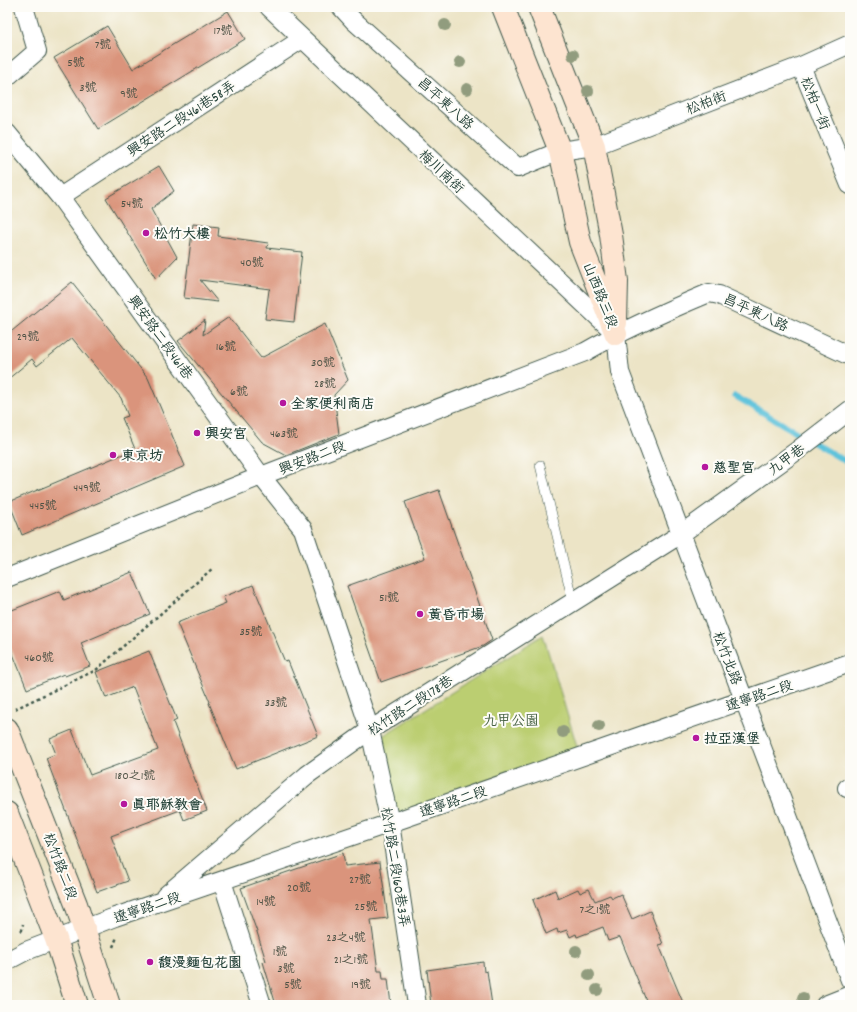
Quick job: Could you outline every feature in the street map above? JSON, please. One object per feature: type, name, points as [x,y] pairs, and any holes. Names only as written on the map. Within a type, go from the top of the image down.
[{"type":"street","points":[[7,77],[37,51],[24,7]]},
{"type":"street","name":"梅川南街","points":[[269,7],[616,334]]},
{"type":"street","name":"昌平東八路","points":[[341,7],[359,26],[518,168],[560,151]]},
{"type":"street","name":"山西路三段","points":[[503,7],[560,151],[580,242],[616,334]]},
{"type":"street","name":"山西路三段","points":[[539,7],[594,146],[611,236],[617,281],[616,334]]},
{"type":"street","name":"興安路二段461巷58弄","points":[[60,197],[302,39]]},
{"type":"street","name":"松柏街","points":[[560,151],[594,146],[801,66],[850,44]]},
{"type":"street","name":"松柏一街","points":[[801,66],[850,185]]},
{"type":"street","name":"興安路二段461巷","points":[[7,133],[60,197],[261,476],[303,529],[370,730]]},
{"type":"street","name":"昌平東八路","points":[[616,334],[649,318],[709,293],[718,295],[850,356]]},
{"type":"street","name":"興安路二段","points":[[7,578],[261,476],[585,352],[616,334]]},
{"type":"street","name":"松竹北路","points":[[616,334],[620,372],[850,980]]},
{"type":"street","name":"九甲巷","points":[[681,534],[798,450],[850,410]]},
{"type":"street","name":"松竹路二段178巷","points":[[158,903],[307,775],[370,730],[681,534]]},
{"type":"street","name":"遼寧路二段","points":[[7,961],[115,917],[850,663]]},
{"type":"street","name":"松竹路二段","points":[[10,719],[85,929],[109,1005]]},
{"type":"street","name":"松竹路二段160巷3弄","points":[[370,730],[390,823],[417,1005]]},
{"type":"street","points":[[7,813],[56,940],[77,1005]]},
{"type":"street","points":[[222,881],[262,1005]]},
{"type":"street","points":[[825,1005],[850,995]]},
{"type":"lane","points":[[540,466],[573,602]]},
{"type":"path","points":[[10,719],[96,670],[213,568]]},
{"type":"path","points":[[18,934],[22,930],[23,924]]},
{"type":"green space","name":"九甲公園","points":[[543,635],[580,756],[393,818],[376,740]]},
{"type":"building","points":[[228,11],[245,39],[98,129],[54,58],[107,26],[133,69]]},
{"type":"building","name":"松竹大樓","points":[[159,166],[174,191],[151,209],[177,257],[156,279],[106,198]]},
{"type":"building","points":[[193,224],[219,227],[218,236],[268,243],[267,248],[302,252],[294,322],[265,319],[270,289],[200,280],[218,302],[184,298]]},
{"type":"building","points":[[72,282],[148,378],[185,466],[22,535],[9,502],[135,449],[122,418],[128,416],[121,398],[72,338],[37,366],[32,359],[7,380],[7,335]]},
{"type":"building","points":[[229,317],[261,358],[325,324],[348,380],[334,395],[339,434],[286,455],[262,442],[178,341],[205,320],[203,335]]},
{"type":"building","name":"黃昏市場","points":[[439,490],[492,640],[483,646],[381,682],[347,586],[425,558],[405,502]]},
{"type":"building","points":[[132,572],[150,614],[81,643],[90,666],[65,676],[64,674],[27,689],[7,639],[7,612],[60,591],[64,600]]},
{"type":"building","points":[[253,585],[285,662],[288,661],[318,736],[236,769],[177,623],[226,603],[223,597]]},
{"type":"building","points":[[149,651],[177,720],[173,722],[207,811],[184,820],[180,810],[111,836],[128,881],[97,892],[46,758],[56,754],[50,739],[72,730],[90,775],[158,750],[133,687],[106,698],[96,672]]},
{"type":"building","points":[[343,853],[345,866],[380,862],[388,918],[371,920],[378,971],[382,971],[383,979],[388,979],[391,1005],[276,1005],[263,962],[266,961],[241,888]]},
{"type":"building","points":[[578,889],[580,893],[589,889],[595,901],[610,895],[612,898],[621,894],[632,919],[650,911],[663,944],[659,945],[684,1005],[648,1005],[620,937],[608,941],[603,927],[577,937],[576,934],[570,937],[567,930],[558,933],[557,929],[546,934],[533,900],[555,890],[558,898]]},
{"type":"building","points":[[483,962],[484,972],[487,971],[492,1005],[431,1005],[427,970]]},
{"type":"waterway","points":[[735,396],[850,464]]},
{"type":"place","name":"松竹大樓","points":[[146,233]]},
{"type":"place","name":"全家便利商店","points":[[283,403]]},
{"type":"place","name":"興安宮","points":[[197,433]]},
{"type":"place","name":"東京坊","points":[[113,455]]},
{"type":"place","name":"慈聖宮","points":[[705,467]]},
{"type":"place","name":"黃昏市場","points":[[420,614]]},
{"type":"place","name":"拉亞漢堡","points":[[696,738]]},
{"type":"place","name":"真耶穌教會","points":[[124,804]]},
{"type":"place","name":"馥漫麵包花園","points":[[150,962]]}]
